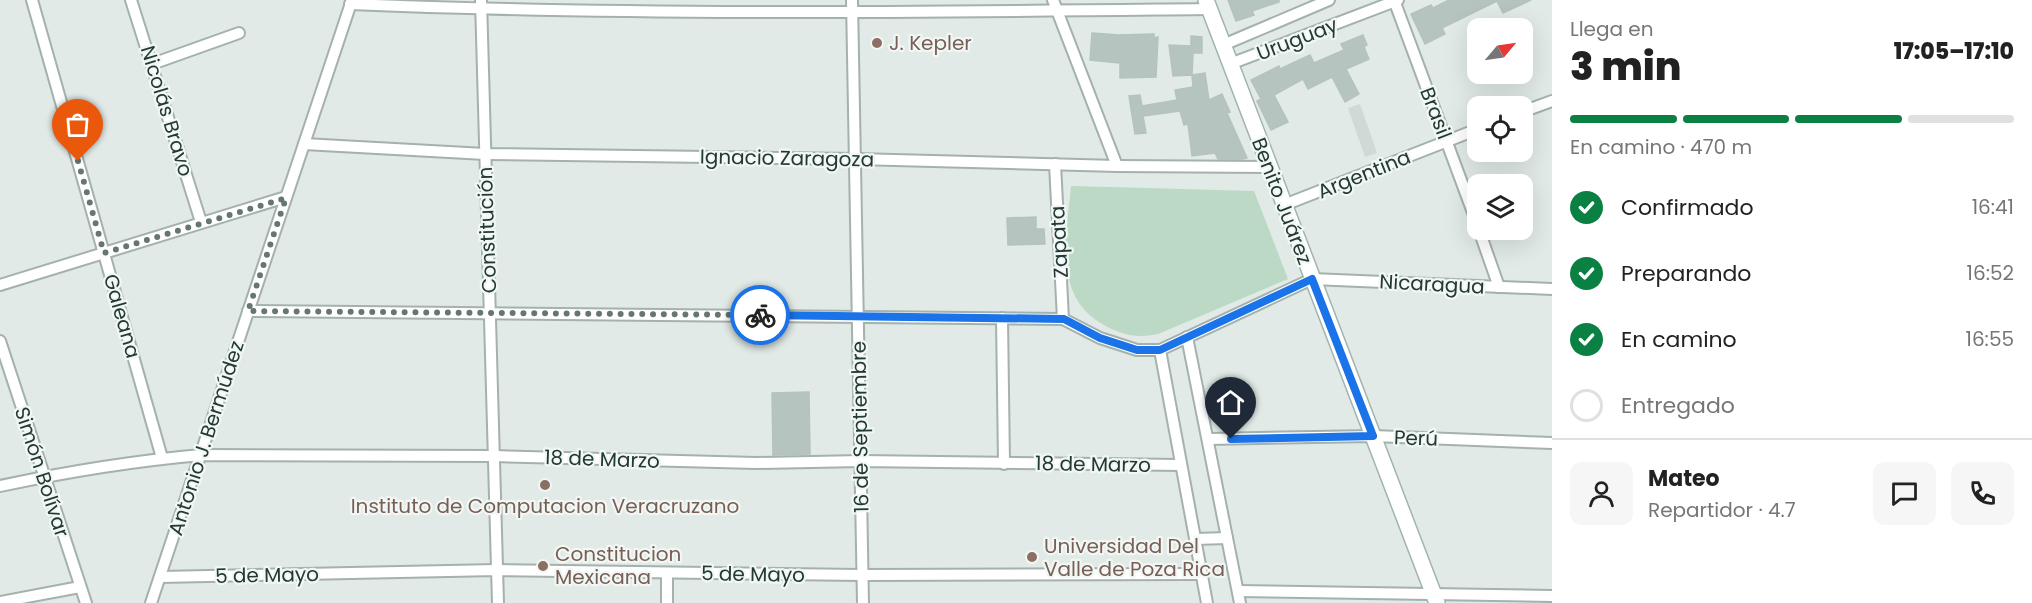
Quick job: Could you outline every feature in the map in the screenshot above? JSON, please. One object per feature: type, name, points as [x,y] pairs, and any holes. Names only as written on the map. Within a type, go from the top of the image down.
[{"type":"street","name":"Galeana","points":[[32,0],[162,458]]},
{"type":"street","name":"Nicolás Bravo","points":[[131,0],[201,222]]},
{"type":"street","name":"16 de Septiembre","points":[[852,0],[863,603]]},
{"type":"street","name":"Uruguay","points":[[1223,45],[1329,0]]},
{"type":"street","name":"Uruguay","points":[[1230,64],[1395,0]]},
{"type":"street","name":"Brasil","points":[[1395,0],[1467,197]]},
{"type":"street","points":[[351,2],[852,13],[1055,5],[1207,4]]},
{"type":"street","name":"Antonio J. Bermúdez","points":[[151,603],[351,2]]},
{"type":"street","name":"Benito Juárez","points":[[1207,4],[1435,599]]},
{"type":"street","name":"Constitución","points":[[481,5],[498,603]]},
{"type":"street","points":[[1055,5],[1117,166]]},
{"type":"street","points":[[152,64],[239,33]]},
{"type":"street","points":[[1533,108],[1552,101]]},
{"type":"street","name":"Argentina","points":[[1284,205],[1467,133]]},
{"type":"street","name":"Ignacio Zaragoza","points":[[304,144],[485,154],[1270,167]]},
{"type":"street","name":"Zapata","points":[[1055,164],[1064,319]]},
{"type":"street","points":[[0,285],[286,198]]},
{"type":"street","name":"Brasil","points":[[1482,240],[1499,287]]},
{"type":"street","points":[[248,311],[1064,319],[1100,338],[1137,350],[1160,350],[1312,279]]},
{"type":"street","name":"Nicaragua","points":[[1312,279],[1552,289]]},
{"type":"street","points":[[1002,318],[1004,464]]},
{"type":"street","points":[[1187,337],[1240,603]]},
{"type":"street","name":"Simón Bolívar","points":[[0,341],[86,603]]},
{"type":"street","points":[[1160,350],[1207,603]]},
{"type":"street","name":"Perú","points":[[1208,440],[1373,436],[1552,443]]},
{"type":"street","name":"18 de Marzo","points":[[0,486],[162,458],[201,455],[493,456],[756,463],[1181,465]]},
{"type":"street","points":[[1195,539],[1227,538]]},
{"type":"street","name":"5 de Mayo","points":[[160,577],[497,570],[862,575],[1201,574]]},
{"type":"street","points":[[667,573],[668,603]]},
{"type":"street","points":[[0,602],[80,587]]},
{"type":"street","points":[[1238,591],[1435,599],[1552,597]]},
{"type":"shaded area","points":[[1360,104],[1377,153],[1365,157],[1348,108]]},
{"type":"green space","points":[[1071,186],[1254,191],[1288,279],[1158,334],[1137,336],[1118,332],[1087,313],[1076,298],[1070,282],[1066,263],[1066,244]]},
{"type":"building","points":[[1228,0],[1279,0],[1279,2],[1252,11],[1254,15],[1236,21]]},
{"type":"building","points":[[1449,0],[1531,0],[1503,13],[1497,1],[1442,28],[1445,34],[1425,44],[1411,14],[1431,5],[1433,8]]},
{"type":"building","points":[[1092,33],[1154,34],[1154,38],[1158,37],[1156,77],[1120,78],[1120,63],[1090,60]]},
{"type":"building","points":[[1363,35],[1367,45],[1364,47],[1369,59],[1346,69],[1359,94],[1345,102],[1332,77],[1308,89],[1303,79],[1274,95],[1288,122],[1271,130],[1257,101],[1261,99],[1251,80],[1279,66],[1280,69],[1310,55],[1314,63],[1344,50],[1341,44]]},
{"type":"building","points":[[1191,36],[1202,37],[1202,53],[1193,53],[1192,75],[1173,76],[1169,45],[1191,46]]},
{"type":"building","points":[[1205,73],[1209,100],[1222,94],[1230,112],[1227,113],[1247,158],[1218,159],[1215,153],[1192,156],[1188,124],[1184,125],[1180,111],[1143,116],[1146,133],[1135,134],[1129,96],[1140,95],[1142,106],[1177,100],[1175,90],[1193,87],[1192,75]]},
{"type":"building","points":[[1036,217],[1036,229],[1044,229],[1045,244],[1008,245],[1007,218]]},
{"type":"building","points":[[809,392],[810,454],[773,455],[772,393]]},
{"type":"way so far","points":[[78,161],[104,253],[286,198],[248,311],[760,315]]},
{"type":"place","name":"J. Kepler","points":[[877,43]]},
{"type":"place","name":"Instituto de Computacion Veracruzano","points":[[545,485]]},
{"type":"place","name":"Universidad Del Valle de Poza Rica","points":[[1032,557]]},
{"type":"place","name":"Constitucion Mexicana","points":[[543,566]]},
{"type":"route","points":[[760,315],[1064,319],[1100,338],[1137,350],[1160,350],[1312,279],[1373,436],[1231,439]]}]
